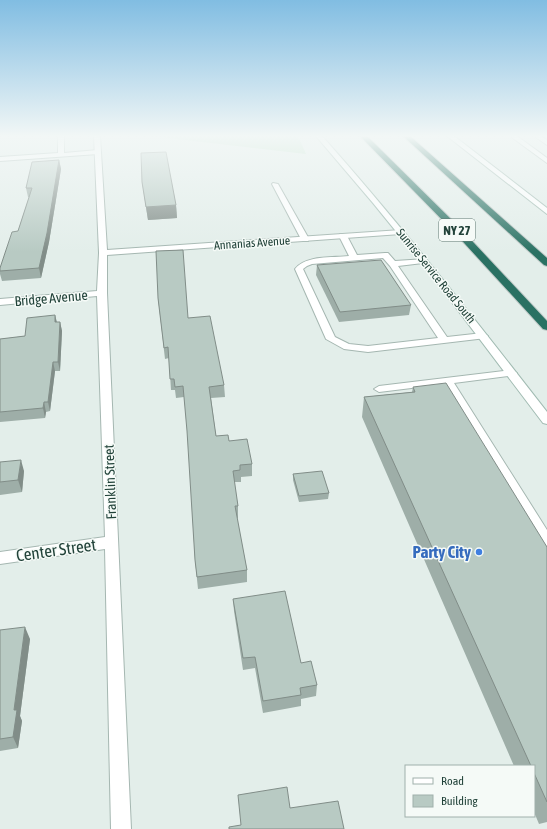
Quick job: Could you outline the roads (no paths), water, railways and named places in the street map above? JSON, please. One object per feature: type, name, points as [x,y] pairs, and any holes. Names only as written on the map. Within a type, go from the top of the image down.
[{"type":"highway","name":"NY 27","points":[[402,175],[457,230],[547,327]]},
{"type":"highway","name":"NY 27","points":[[449,175],[547,263]]},
{"type":"street","name":"Franklin Street","points":[[99,175],[104,253],[102,293],[121,829]]},
{"type":"street","name":"Sunrise Service Road South","points":[[352,175],[424,261],[547,420]]},
{"type":"street","points":[[499,175],[547,212]]},
{"type":"street","name":"Annanias Avenue","points":[[104,253],[400,232]]},
{"type":"street","name":"Bridge Avenue","points":[[0,302],[102,293]]},
{"type":"street","name":"Center Street","points":[[0,558],[112,542]]},
{"type":"lane","points":[[276,184],[305,239]]},
{"type":"lane","points":[[343,236],[354,258]]},
{"type":"lane","points":[[445,341],[386,255],[312,262],[304,264],[299,269],[331,339],[347,347],[368,349],[445,341],[483,336]]},
{"type":"lane","points":[[393,264],[424,261]]},
{"type":"lane","points":[[379,388],[512,373]]},
{"type":"lane","points":[[447,381],[547,541]]},
{"type":"place","name":"Party City","points":[[479,552]]}]
